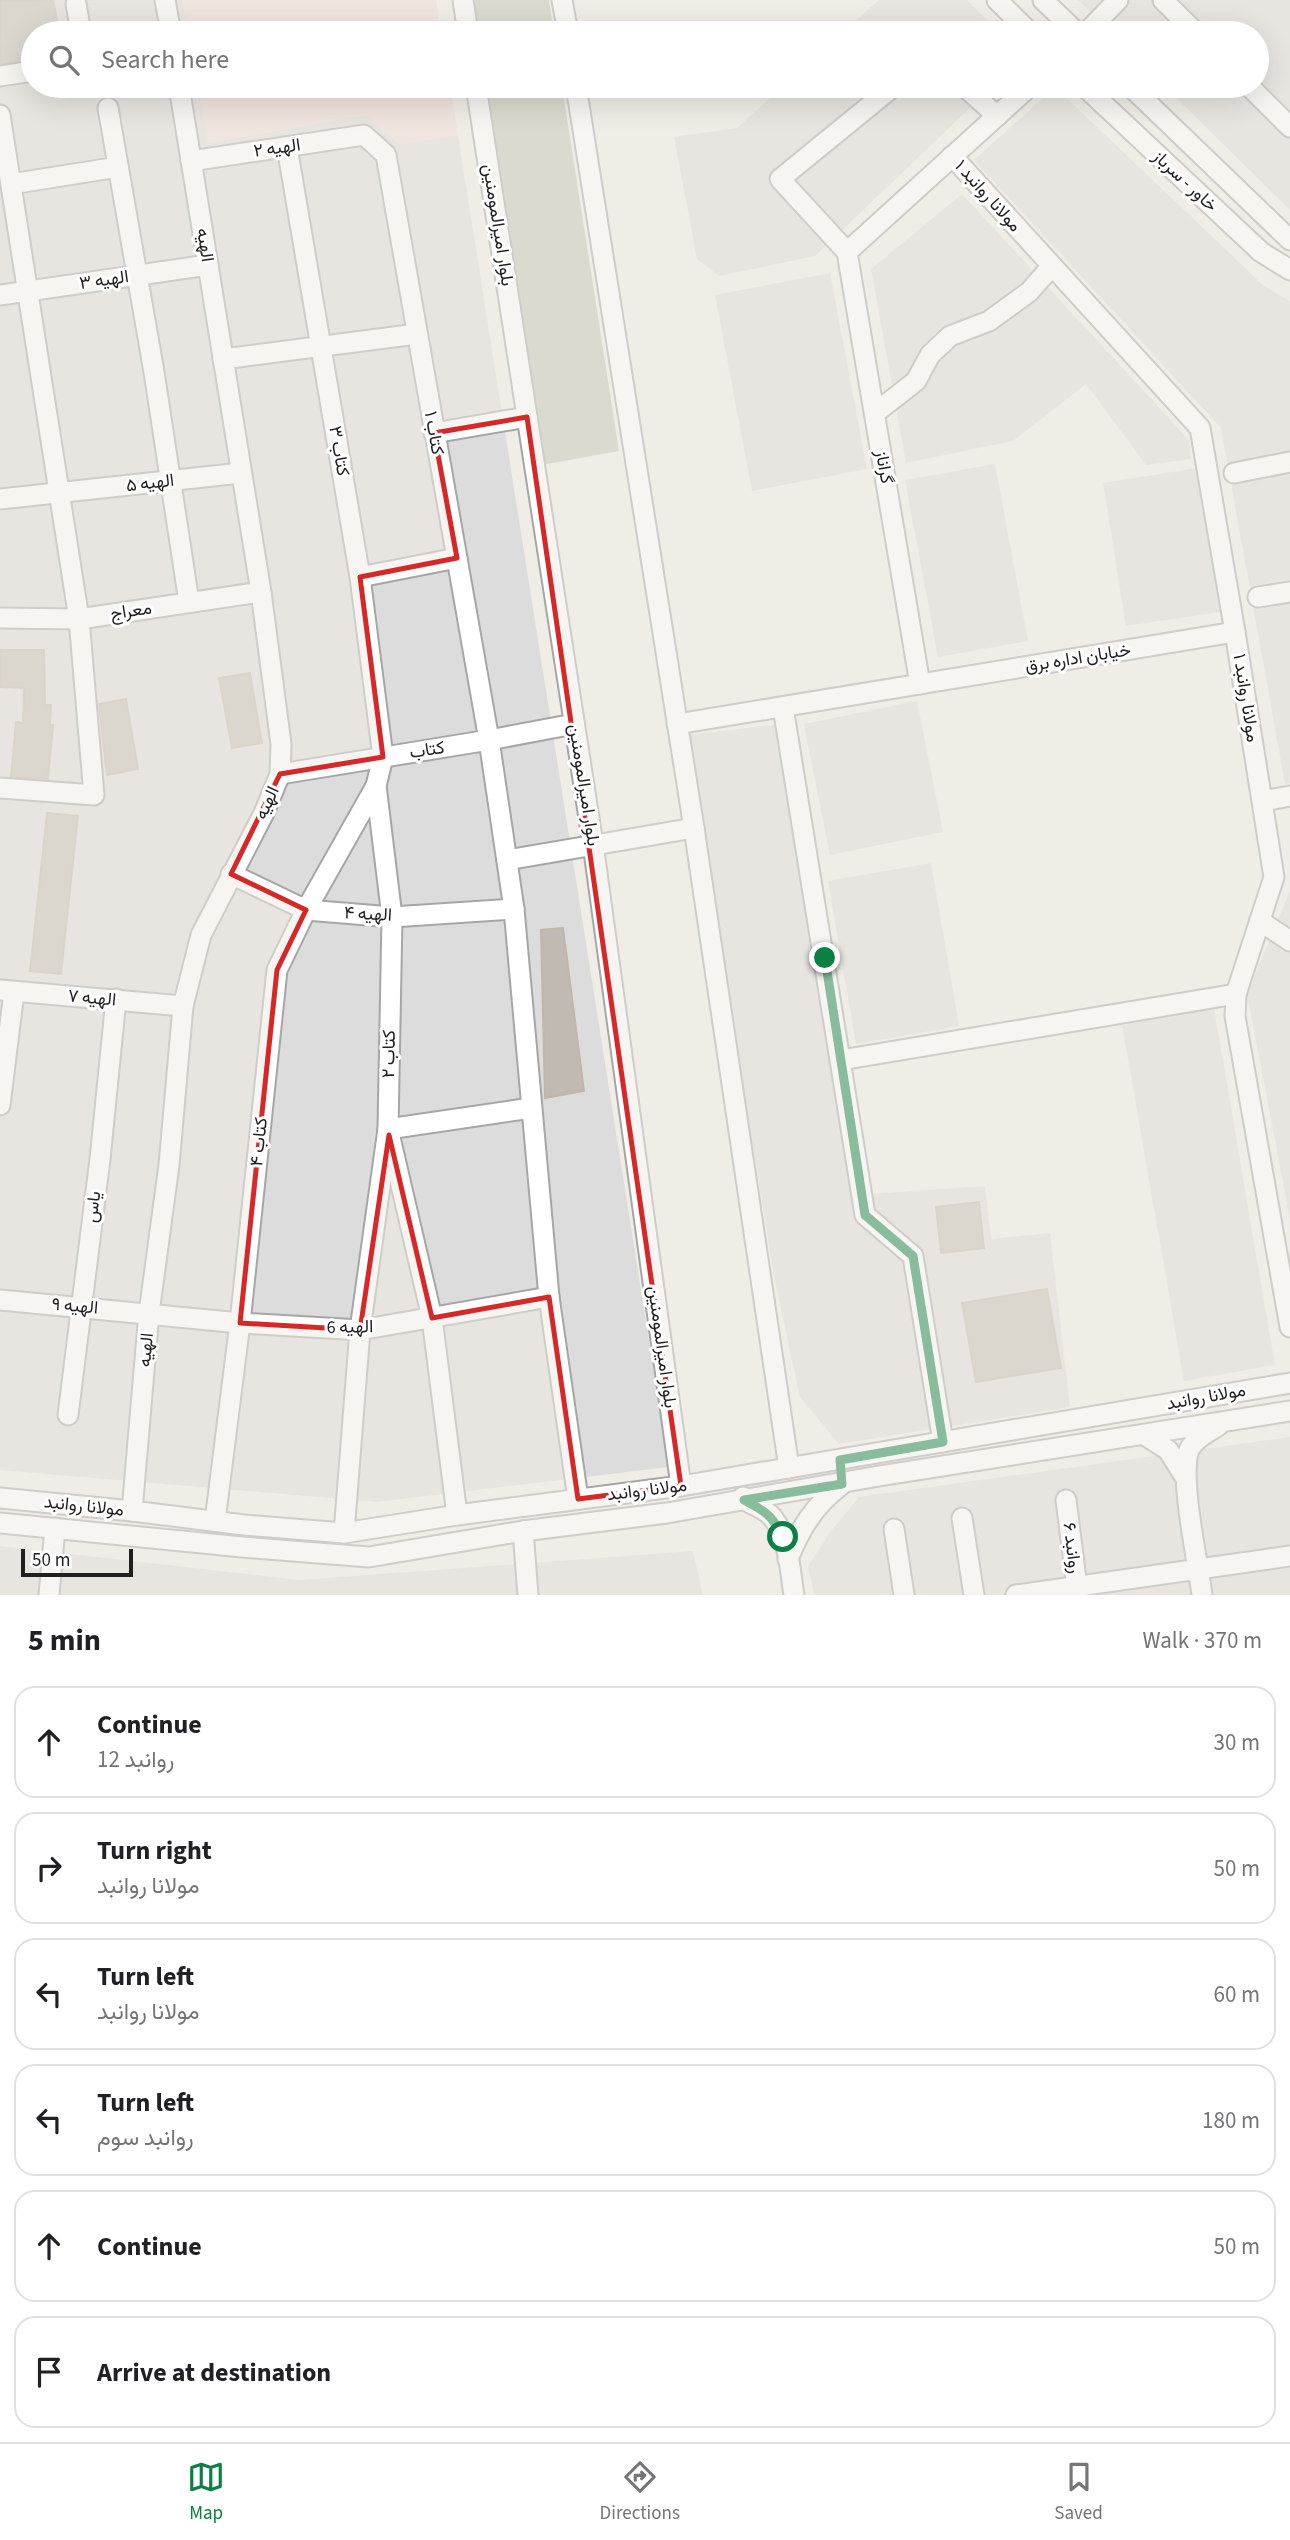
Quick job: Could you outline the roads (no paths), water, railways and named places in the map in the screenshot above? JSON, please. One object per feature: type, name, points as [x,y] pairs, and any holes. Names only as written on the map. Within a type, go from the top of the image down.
[{"type":"street","points":[[166,0],[169,21]]},
{"type":"street","points":[[463,0],[466,21]]},
{"type":"street","points":[[562,0],[566,21]]},
{"type":"street","points":[[997,0],[1018,21]]},
{"type":"street","points":[[1043,0],[1065,21]]},
{"type":"street","points":[[1098,21],[1118,0]]},
{"type":"street","points":[[1163,0],[1184,21]]},
{"type":"street","points":[[76,4],[79,21]]},
{"type":"street","points":[[0,76],[21,73]]},
{"type":"street","name":"الهیه","points":[[132,1511],[149,1313],[169,1165],[183,1006],[201,935],[264,813],[280,774],[281,744],[261,592],[181,98]]},
{"type":"street","name":"بلوار امیرالمومنین","points":[[478,98],[593,844],[681,1486]]},
{"type":"street","points":[[578,98],[694,828],[789,1468]]},
{"type":"street","points":[[879,98],[780,179],[846,252],[1017,98]]},
{"type":"street","points":[[977,98],[997,116]]},
{"type":"street","name":"خاور - سرباز","points":[[1097,98],[1261,252],[1290,270]]},
{"type":"street","name":"خاور - سرباز","points":[[1142,98],[1290,240]]},
{"type":"street","points":[[1261,98],[1290,127]]},
{"type":"street","points":[[108,108],[154,372],[190,602]]},
{"type":"street","points":[[0,114],[79,619],[94,795],[0,788]]},
{"type":"street","name":"الهیه ۲","points":[[191,161],[363,135]]},
{"type":"street","name":"کتاب ۱","points":[[363,135],[386,155],[489,740],[514,909],[549,1297],[578,1499]]},
{"type":"street","name":"کتاب ۳","points":[[287,147],[360,578],[383,757]]},
{"type":"street","name":"مولانا روانبد ۱","points":[[952,156],[1200,428],[1236,632],[1274,877],[1236,994],[1235,1016],[1290,1327]]},
{"type":"street","points":[[11,184],[118,167]]},
{"type":"street","name":"گراناز","points":[[846,252],[920,684]]},
{"type":"street","name":"الهیه ۳","points":[[0,295],[208,265]]},
{"type":"street","points":[[875,414],[916,381],[930,355],[950,336],[989,321],[1029,292],[1052,267]]},
{"type":"street","points":[[223,359],[417,334]]},
{"type":"street","points":[[435,433],[527,418]]},
{"type":"street","points":[[1234,473],[1290,463]]},
{"type":"street","name":"الهیه ۵","points":[[0,499],[241,472]]},
{"type":"street","points":[[360,578],[457,558]]},
{"type":"street","name":"معراج","points":[[0,618],[79,619],[261,592]]},
{"type":"street","points":[[1258,597],[1290,592]]},
{"type":"street","name":"خیابان اداره برق","points":[[920,684],[1236,632]]},
{"type":"street","points":[[677,724],[920,684]]},
{"type":"street","points":[[783,707],[865,1215],[913,1256],[943,1442]]},
{"type":"street","name":"کتاب","points":[[280,774],[574,724]]},
{"type":"street","points":[[376,786],[383,757]]},
{"type":"street","name":"کتاب ۴","points":[[215,1521],[240,1323],[277,970],[306,910],[376,786]]},
{"type":"street","name":"کتاب ۲","points":[[376,786],[392,917],[388,1129],[432,1318],[457,1515]]},
{"type":"street","points":[[1263,801],[1290,796]]},
{"type":"street","points":[[507,860],[694,828]]},
{"type":"street","name":"الهیه ۴","points":[[231,874],[306,910],[392,917],[514,909]]},
{"type":"street","points":[[1261,921],[1290,941]]},
{"type":"street","points":[[0,1105],[7,991]]},
{"type":"street","name":"الهیه ۷","points":[[7,991],[183,1006]]},
{"type":"street","points":[[841,1060],[1236,994]]},
{"type":"street","name":"یاس","points":[[68,1415],[100,1159],[116,999]]},
{"type":"street","points":[[344,1533],[360,1330],[388,1129],[531,1108]]},
{"type":"street","name":"الهیه 6","points":[[149,1313],[240,1323],[360,1330],[549,1297]]},
{"type":"street","name":"الهیه ۹","points":[[0,1300],[149,1313]]},
{"type":"street","name":"مولانا روانبد","points":[[0,1498],[244,1525],[344,1533],[457,1515],[681,1486],[1290,1383]]},
{"type":"street","name":"مولانا روانبد","points":[[0,1523],[369,1557],[523,1531],[667,1513],[1290,1411]]},
{"type":"street","points":[[1055,1423],[1058,1449]]},
{"type":"street","points":[[1202,1595],[1185,1477],[1190,1448],[1221,1423]]},
{"type":"street","points":[[1146,1436],[1168,1450],[1185,1477]]},
{"type":"street","points":[[788,1559],[807,1519],[822,1499],[842,1484],[840,1460]]},
{"type":"street","points":[[741,1476],[744,1500],[773,1518],[783,1537],[794,1595]]},
{"type":"street","name":"روانبد ۶","points":[[1066,1500],[1077,1591]]},
{"type":"street","points":[[962,1518],[974,1595]]},
{"type":"street","points":[[242,1547],[244,1525]]},
{"type":"street","points":[[49,1595],[55,1528]]},
{"type":"street","points":[[894,1529],[904,1595]]},
{"type":"street","points":[[523,1531],[528,1595]]},
{"type":"street","points":[[1016,1595],[1077,1591],[1290,1556]]}]
